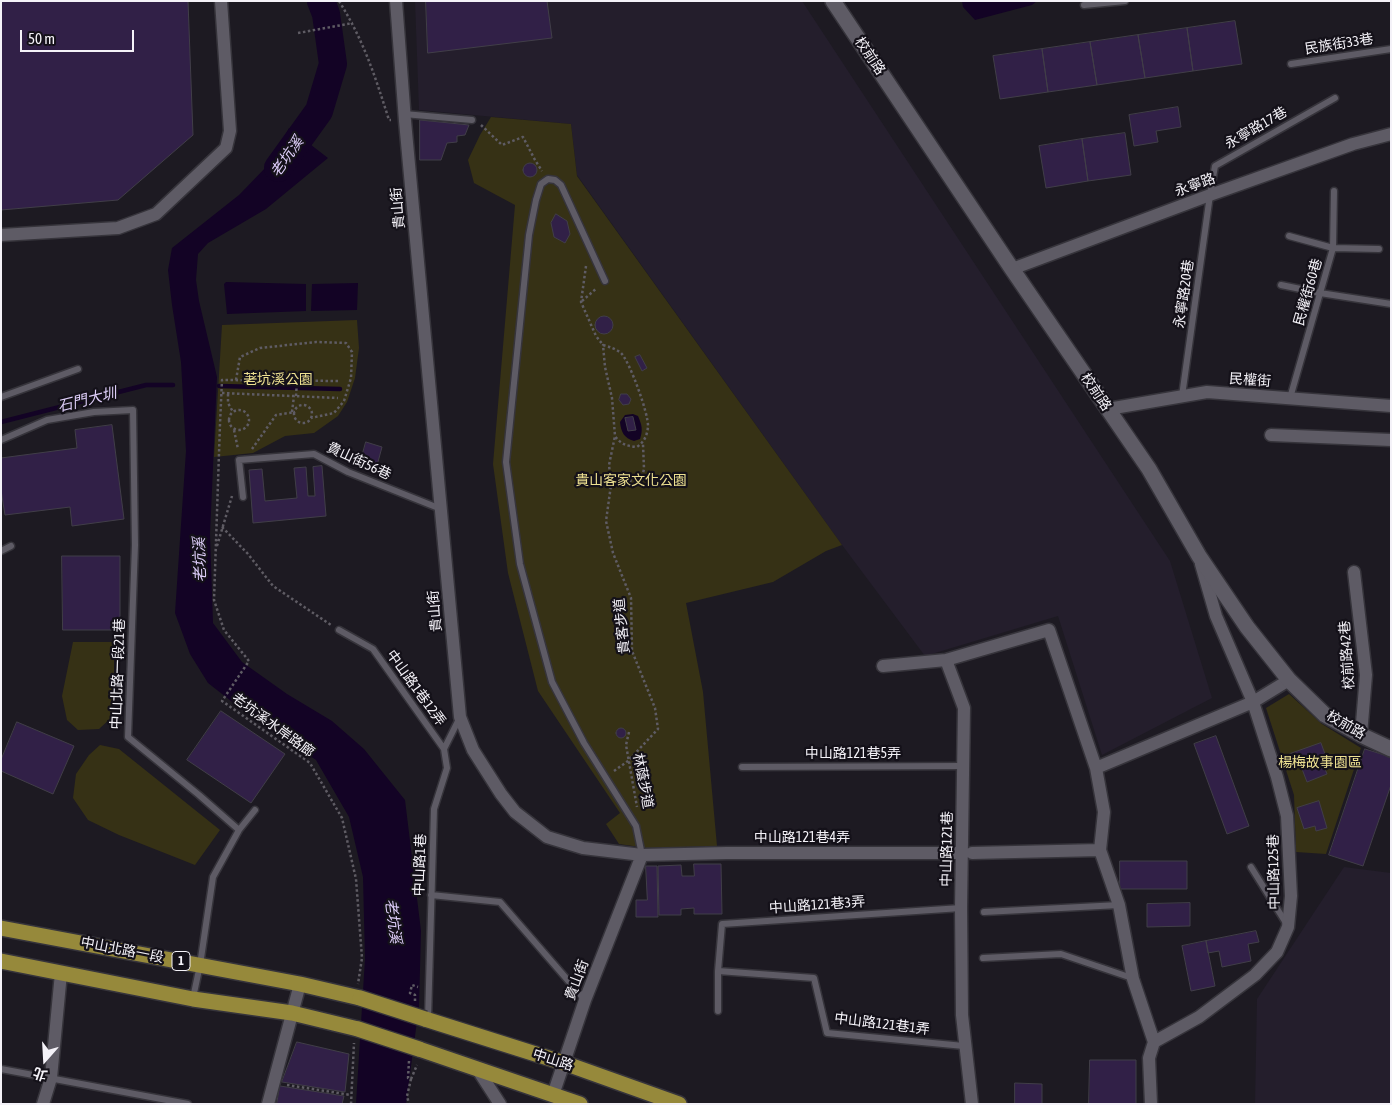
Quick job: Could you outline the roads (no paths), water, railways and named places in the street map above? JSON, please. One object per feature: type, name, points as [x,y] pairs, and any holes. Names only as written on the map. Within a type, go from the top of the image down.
[{"type":"main road","name":"中山北路一段","points":[[1,928],[300,984],[358,998],[427,1019]]},
{"type":"main road","points":[[1,961],[193,999],[292,1013],[356,1029],[580,1104]]},
{"type":"main road","name":"中山路","points":[[427,1019],[564,1063],[679,1104]]},
{"type":"street","points":[[1,235],[118,228],[156,214],[226,148],[230,132],[221,1]]},
{"type":"street","name":"貴山街","points":[[396,1],[460,717],[473,750],[501,794],[515,812],[547,837],[583,848],[642,855],[585,1000],[553,1095]]},
{"type":"street","name":"校前路","points":[[834,1],[1012,269],[1149,469],[1199,556],[1247,628],[1289,680],[1325,715],[1391,749]]},
{"type":"street","name":"永寧路","points":[[1012,269],[1353,144],[1391,134]]},
{"type":"street","name":"民權街","points":[[1108,409],[1207,392],[1391,406]]},
{"type":"street","points":[[1271,435],[1391,440]]},
{"type":"street","name":"中山路125巷","points":[[1154,1042],[1199,1017],[1255,975],[1277,952],[1288,926],[1291,896],[1287,816],[1278,777],[1253,702],[1216,616],[1199,556]]},
{"type":"street","name":"校前路42巷","points":[[1354,572],[1366,675],[1361,735]]},
{"type":"street","points":[[883,666],[946,660],[1049,630],[1096,768],[1104,812],[1100,850],[1119,905],[1134,979],[1154,1042],[1149,1058],[1151,1104]]},
{"type":"street","name":"中山路121巷","points":[[946,660],[964,708],[963,766],[967,853],[961,908],[962,1015],[972,1104]]},
{"type":"street","points":[[1096,768],[1253,702],[1289,680]]},
{"type":"street","points":[[967,853],[1100,850]]},
{"type":"street","name":"中山路121巷4弄","points":[[642,855],[967,853]]},
{"type":"street","points":[[43,1104],[50,1078],[62,973]]},
{"type":"street","points":[[268,1104],[300,984]]},
{"type":"street","points":[[478,1070],[500,1104]]},
{"type":"lane","points":[[1084,5],[1125,1]]},
{"type":"lane","name":"民族街33巷","points":[[1291,64],[1391,49]]},
{"type":"lane","name":"永寧路17巷","points":[[1210,195],[1215,166],[1335,98]]},
{"type":"lane","points":[[405,117],[472,120]]},
{"type":"lane","points":[[605,281],[561,185],[555,180],[548,179],[541,184],[529,236],[506,462],[520,564],[552,682],[584,743],[636,826],[642,855]]},
{"type":"lane","name":"民權街60巷","points":[[1290,398],[1333,248],[1334,192]]},
{"type":"lane","name":"永寧路20巷","points":[[1182,396],[1210,195]]},
{"type":"lane","points":[[1289,236],[1333,248],[1380,249]]},
{"type":"lane","points":[[1281,285],[1391,304]]},
{"type":"lane","points":[[1,396],[78,369]]},
{"type":"lane","name":"中山北路一段21巷","points":[[1,440],[47,420],[94,412],[133,410],[134,545],[128,738],[239,830]]},
{"type":"lane","name":"貴山街56巷","points":[[243,497],[240,460],[314,454],[348,472],[441,509]]},
{"type":"lane","points":[[1,551],[11,546]]},
{"type":"lane","name":"中山路1巷12弄","points":[[339,630],[373,649],[444,749]]},
{"type":"lane","name":"中山路1巷","points":[[427,1019],[434,810],[447,768],[444,749],[460,717]]},
{"type":"lane","name":"中山路121巷5弄","points":[[742,767],[963,766]]},
{"type":"lane","points":[[193,999],[213,877],[239,830],[255,810]]},
{"type":"lane","points":[[1250,867],[1288,926]]},
{"type":"lane","points":[[431,896],[500,902],[585,1000]]},
{"type":"lane","points":[[984,912],[1119,905]]},
{"type":"lane","name":"中山路121巷3弄","points":[[718,971],[722,924],[961,908]]},
{"type":"lane","points":[[983,958],[1061,954],[1134,979]]},
{"type":"lane","points":[[718,971],[718,1011]]},
{"type":"lane","name":"中山路121巷1弄","points":[[718,971],[814,978],[827,1033],[964,1046]]},
{"type":"lane","points":[[1,1069],[188,1104]]},
{"type":"water","points":[[962,1],[1037,1],[1032,5],[975,20],[963,7]]},
{"type":"water","points":[[289,128],[328,158],[266,209],[208,243],[198,254],[196,280],[199,301],[217,377],[210,534],[213,623],[242,662],[287,694],[332,721],[364,749],[405,800],[421,931],[419,1006],[406,1104],[356,1104],[365,959],[363,877],[349,817],[316,760],[249,715],[208,683],[190,654],[175,613],[186,451],[181,362],[168,270],[172,248],[239,195],[270,163]]},
{"type":"water","points":[[226,282],[306,284],[306,311],[227,314],[224,284]]},
{"type":"water","points":[[358,283],[357,310],[311,311],[312,284]]},
{"type":"water","points":[[633,414],[638,416],[642,430],[640,439],[634,441],[624,434],[620,422],[625,415]]},
{"type":"waterway","name":"老坑溪","points":[[278,168],[319,111],[333,64],[326,14],[321,1]]},
{"type":"waterway","name":"石門大圳","points":[[1,422],[146,385],[173,385]]},
{"type":"waterway","name":"石門大圳","points":[[219,386],[340,389]]},
{"type":"park label","name":"荖坑溪公園","points":[[278,380]]},
{"type":"park label","name":"貴山客家文化公園","points":[[631,481]]},
{"type":"park label","name":"楊梅故事園區","points":[[1320,763]]}]
